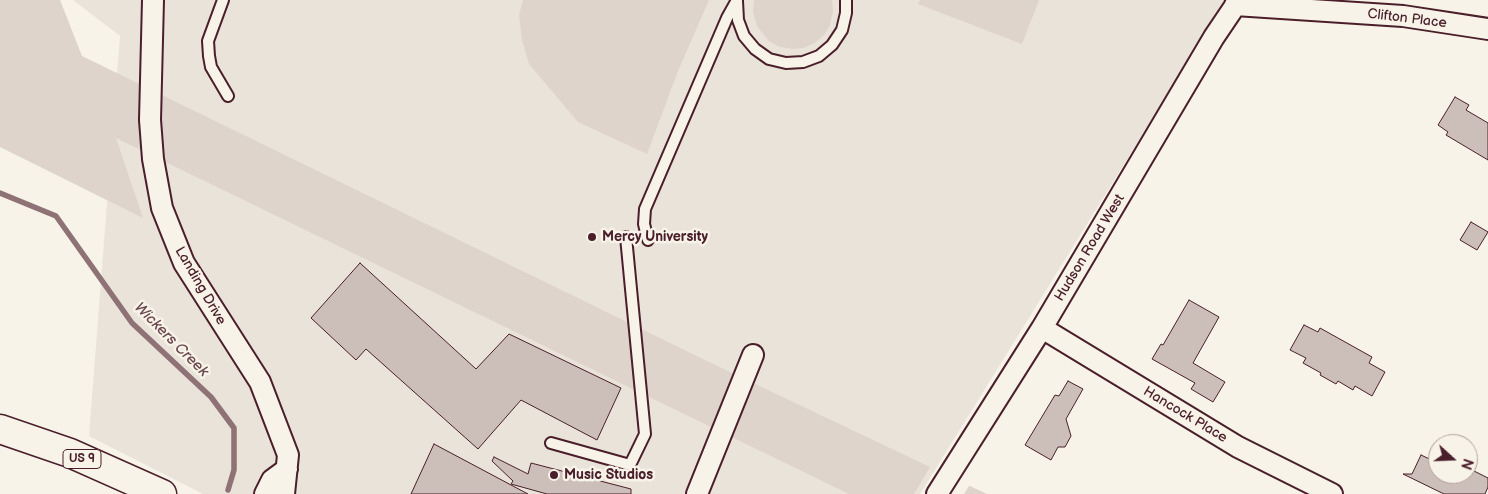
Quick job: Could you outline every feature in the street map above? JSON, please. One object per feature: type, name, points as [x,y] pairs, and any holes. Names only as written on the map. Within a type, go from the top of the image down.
[{"type":"main road","name":"US 9","points":[[0,429],[70,453],[162,494]]},
{"type":"street","name":"Landing Drive","points":[[153,0],[150,120],[153,159],[165,217],[184,263],[260,382],[288,455],[284,494]]},
{"type":"street","name":"Clifton Place","points":[[1237,2],[1403,16],[1488,29]]},
{"type":"street","name":"Hudson Road West","points":[[937,494],[1042,328],[1214,37],[1237,2]]},
{"type":"street","name":"Hancock Place","points":[[1042,328],[1238,446],[1332,494]]},
{"type":"street","points":[[697,494],[753,355]]},
{"type":"street","points":[[265,494],[272,480],[287,469]]},
{"type":"lane","points":[[223,0],[208,41],[211,67],[228,96]]},
{"type":"lane","points":[[737,0],[738,20],[744,36],[754,49],[769,59],[786,63],[803,62],[819,56],[832,45],[842,30],[846,14],[846,0]]},
{"type":"lane","points":[[648,240],[644,224],[645,209],[727,18],[737,0]]},
{"type":"lane","points":[[551,443],[630,465],[644,434],[626,237]]},
{"type":"shaded area","points":[[0,0],[60,0],[82,56],[711,363],[930,467],[914,494],[849,494],[116,138],[143,218],[0,147]]},
{"type":"shaded area","name":"Mercy University","points":[[73,0],[1232,0],[1202,38],[920,494],[203,494],[89,436],[120,36]]},
{"type":"shaded area","points":[[523,0],[709,0],[678,71],[647,154],[578,122],[529,64],[522,40],[519,15]]},
{"type":"shaded area","points":[[754,0],[832,0],[833,11],[830,25],[825,34],[815,43],[803,48],[780,47],[769,41],[757,26],[753,12]]},
{"type":"shaded area","points":[[920,0],[1039,0],[1022,44],[918,4]]},
{"type":"shaded area","points":[[970,486],[987,494],[964,494]]},
{"type":"building","points":[[1455,97],[1469,105],[1466,110],[1488,123],[1488,160],[1446,135],[1448,132],[1438,125]]},
{"type":"building","points":[[1471,222],[1488,232],[1477,250],[1460,240]]},
{"type":"building","points":[[360,263],[476,369],[509,334],[621,388],[597,440],[521,400],[478,449],[366,349],[356,360],[311,318]]},
{"type":"building","points":[[1189,300],[1219,317],[1193,363],[1225,382],[1213,402],[1191,389],[1195,383],[1152,359],[1161,344],[1163,345]]},
{"type":"building","points":[[1304,325],[1318,332],[1320,328],[1372,357],[1369,363],[1385,372],[1372,396],[1355,386],[1353,390],[1338,381],[1336,384],[1303,363],[1306,358],[1290,350]]},
{"type":"building","points":[[1068,381],[1083,389],[1066,419],[1071,436],[1065,447],[1058,447],[1051,460],[1025,445],[1055,395],[1059,396]]},
{"type":"building","points":[[434,444],[528,494],[411,494]]},
{"type":"building","points":[[1421,455],[1428,458],[1428,484],[1478,484],[1478,473],[1488,478],[1488,487],[1485,494],[1444,494],[1403,474],[1412,474]]},
{"type":"building","name":"Music Studios","points":[[494,457],[528,474],[531,463],[631,489],[631,494],[547,494],[511,484],[513,481],[492,461]]},
{"type":"waterway","name":"Wickers Creek","points":[[0,193],[56,216],[132,323],[211,397],[234,428],[234,470],[228,490]]},
{"type":"place","name":"Mercy University","points":[[592,237]]},
{"type":"place","name":"Music Studios","points":[[554,475]]}]
